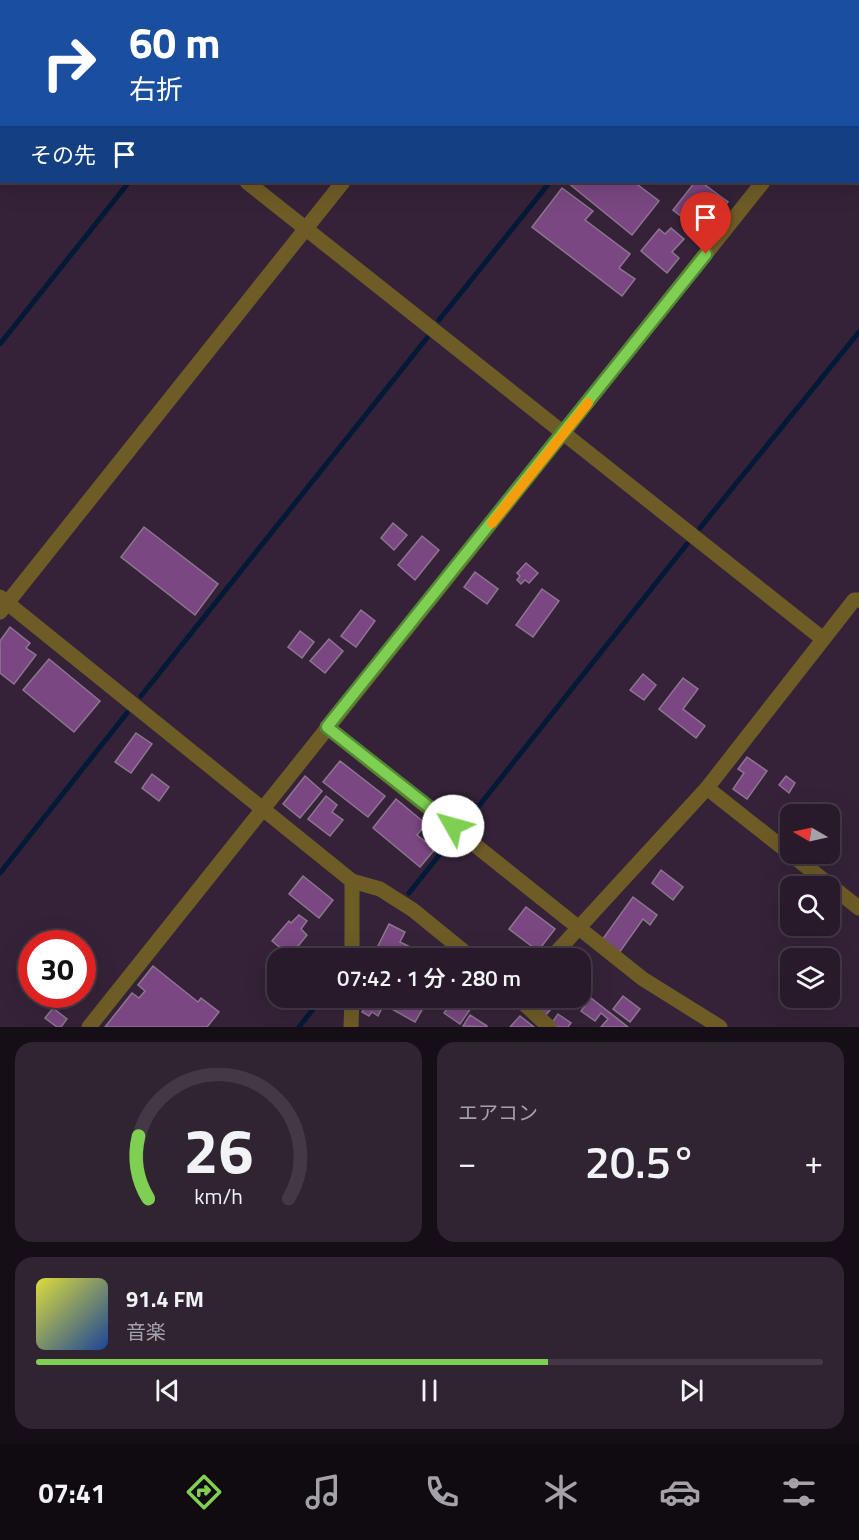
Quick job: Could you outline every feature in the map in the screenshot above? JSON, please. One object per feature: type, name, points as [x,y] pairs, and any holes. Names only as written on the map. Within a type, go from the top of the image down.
[{"type":"street","points":[[248,183],[823,639]]},
{"type":"street","points":[[342,183],[2,604],[263,807],[352,881],[380,889],[413,910],[460,948]]},
{"type":"street","points":[[89,1027],[762,183]]},
{"type":"street","points":[[560,948],[707,788],[854,600],[859,600]]},
{"type":"street","points":[[327,727],[643,979],[720,1027]]},
{"type":"street","points":[[707,788],[859,908]]},
{"type":"street","points":[[352,881],[352,948]]},
{"type":"street","points":[[351,1008],[351,1027]]},
{"type":"street","points":[[529,1008],[549,1027]]},
{"type":"building","points":[[568,183],[635,183],[659,201],[632,235]]},
{"type":"building","points":[[694,183],[702,183],[728,202],[704,234],[673,210]]},
{"type":"building","points":[[562,188],[593,211],[585,220],[630,254],[619,268],[635,279],[622,296],[532,227]]},
{"type":"building","points":[[671,228],[684,239],[672,252],[679,258],[667,273],[641,251],[659,229],[665,234]]},
{"type":"building","points":[[393,523],[407,535],[394,550],[381,538]]},
{"type":"building","points":[[144,527],[218,584],[195,615],[121,557]]},
{"type":"building","points":[[422,536],[439,550],[415,580],[398,565]]},
{"type":"building","points":[[526,563],[538,573],[529,583],[525,580],[521,584],[517,580],[520,576],[517,573]]},
{"type":"building","points":[[475,572],[498,589],[487,604],[464,587]]},
{"type":"building","points":[[542,589],[559,601],[533,637],[516,625]]},
{"type":"building","points":[[361,610],[375,621],[356,647],[341,636]]},
{"type":"building","points":[[10,627],[30,643],[26,648],[36,655],[14,684],[0,673],[0,641]]},
{"type":"building","points":[[300,631],[314,642],[302,658],[288,647]]},
{"type":"building","points":[[329,639],[343,651],[325,673],[310,661]]},
{"type":"building","points":[[49,659],[100,701],[74,732],[23,690]]},
{"type":"building","points":[[643,674],[656,685],[644,700],[630,690]]},
{"type":"building","points":[[683,678],[698,689],[683,709],[705,726],[696,738],[659,709]]},
{"type":"building","points":[[136,733],[152,744],[131,773],[115,762]]},
{"type":"building","points":[[747,757],[767,771],[747,799],[733,789],[744,773],[738,769]]},
{"type":"building","points":[[340,761],[385,796],[368,817],[323,782]]},
{"type":"building","points":[[152,774],[169,787],[159,801],[142,788]]},
{"type":"building","points":[[305,776],[322,791],[300,818],[283,804]]},
{"type":"building","points":[[786,776],[795,783],[789,793],[779,785]]},
{"type":"building","points":[[326,796],[337,805],[332,812],[343,820],[330,836],[308,819]]},
{"type":"building","points":[[396,799],[426,824],[417,835],[435,849],[420,867],[373,828]]},
{"type":"building","points":[[661,870],[683,887],[673,900],[652,883]]},
{"type":"building","points":[[303,876],[333,900],[319,918],[289,894]]},
{"type":"building","points":[[633,897],[657,915],[650,925],[643,919],[619,953],[602,940]]},
{"type":"building","points":[[526,907],[555,929],[540,948],[534,948],[509,929]]},
{"type":"building","points":[[299,915],[307,921],[301,929],[307,935],[296,948],[280,948],[272,941],[289,921],[291,923]]},
{"type":"building","points":[[389,924],[405,932],[400,942],[412,948],[377,948]]},
{"type":"building","points":[[153,966],[198,1002],[201,998],[219,1012],[207,1027],[105,1027],[132,993],[139,998],[145,991],[138,985]]},
{"type":"building","points":[[623,996],[640,1009],[630,1022],[613,1009]]},
{"type":"building","points":[[591,998],[628,1027],[601,1027],[608,1019],[601,1013],[595,1021],[581,1011],[583,1008],[591,1008]]},
{"type":"building","points":[[53,1008],[67,1019],[61,1027],[57,1027],[45,1018]]},
{"type":"building","points":[[364,1008],[382,1008],[378,1016],[372,1012],[369,1016],[362,1012]]},
{"type":"building","points":[[390,1008],[423,1008],[415,1022]]},
{"type":"building","points":[[447,1008],[471,1008],[460,1024],[444,1013]]},
{"type":"building","points":[[537,1008],[552,1008],[546,1015]]},
{"type":"building","points":[[558,1014],[571,1023],[568,1027],[555,1027],[551,1024]]},
{"type":"building","points":[[470,1015],[487,1026],[487,1027],[463,1026]]},
{"type":"building","points":[[520,1016],[534,1027],[510,1027]]},
{"type":"waterway","points":[[0,344],[128,183]]},
{"type":"waterway","points":[[439,320],[549,183]]},
{"type":"waterway","points":[[700,528],[859,332]]},
{"type":"waterway","points":[[141,696],[427,338]]},
{"type":"waterway","points":[[470,817],[687,544]]},
{"type":"waterway","points":[[0,873],[127,713]]},
{"type":"waterway","points":[[409,893],[452,839]]},
{"type":"waterway","points":[[299,1027],[314,1008]]},
{"type":"slow traffic","points":[[492,523],[588,403]]},
{"type":"route","points":[[453,826],[327,727],[706,254]]}]
